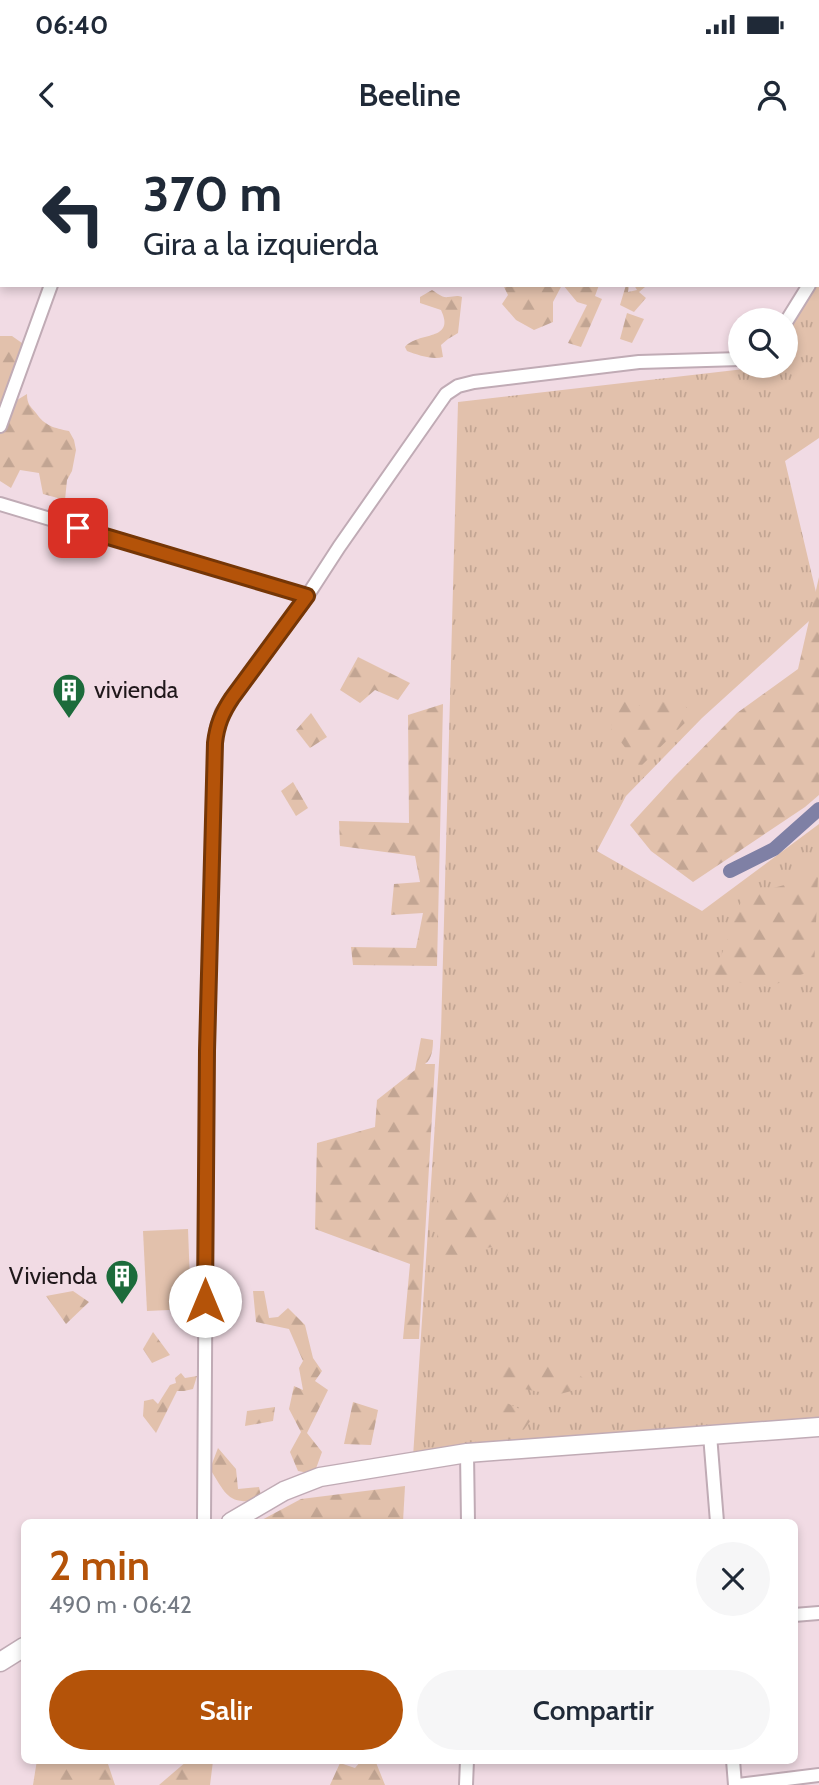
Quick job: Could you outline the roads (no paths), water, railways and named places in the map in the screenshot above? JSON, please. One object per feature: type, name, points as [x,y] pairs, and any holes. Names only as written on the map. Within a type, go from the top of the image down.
[{"type":"street","points":[[0,426],[50,287]]},
{"type":"street","points":[[794,308],[807,287]]},
{"type":"street","points":[[204,1519],[207,1051],[216,735],[222,712],[307,596],[446,394],[458,386],[474,382],[639,362],[728,359]]},
{"type":"street","points":[[0,504],[307,596]]},
{"type":"street","points":[[237,1519],[284,1491],[320,1478],[467,1453],[819,1427]]},
{"type":"street","points":[[710,1435],[717,1519]]},
{"type":"street","points":[[467,1453],[468,1519]]},
{"type":"street","points":[[798,1615],[819,1613]]},
{"type":"street","points":[[0,1662],[21,1649]]},
{"type":"street","points":[[466,1785],[467,1764]]},
{"type":"street","points":[[734,1764],[737,1785],[819,1775]]},
{"type":"waterway","points":[[730,871],[774,849],[819,809]]},
{"type":"place","name":"vivienda","points":[[69,720]]},
{"type":"place","name":"Vivienda","points":[[122,1306]]}]
